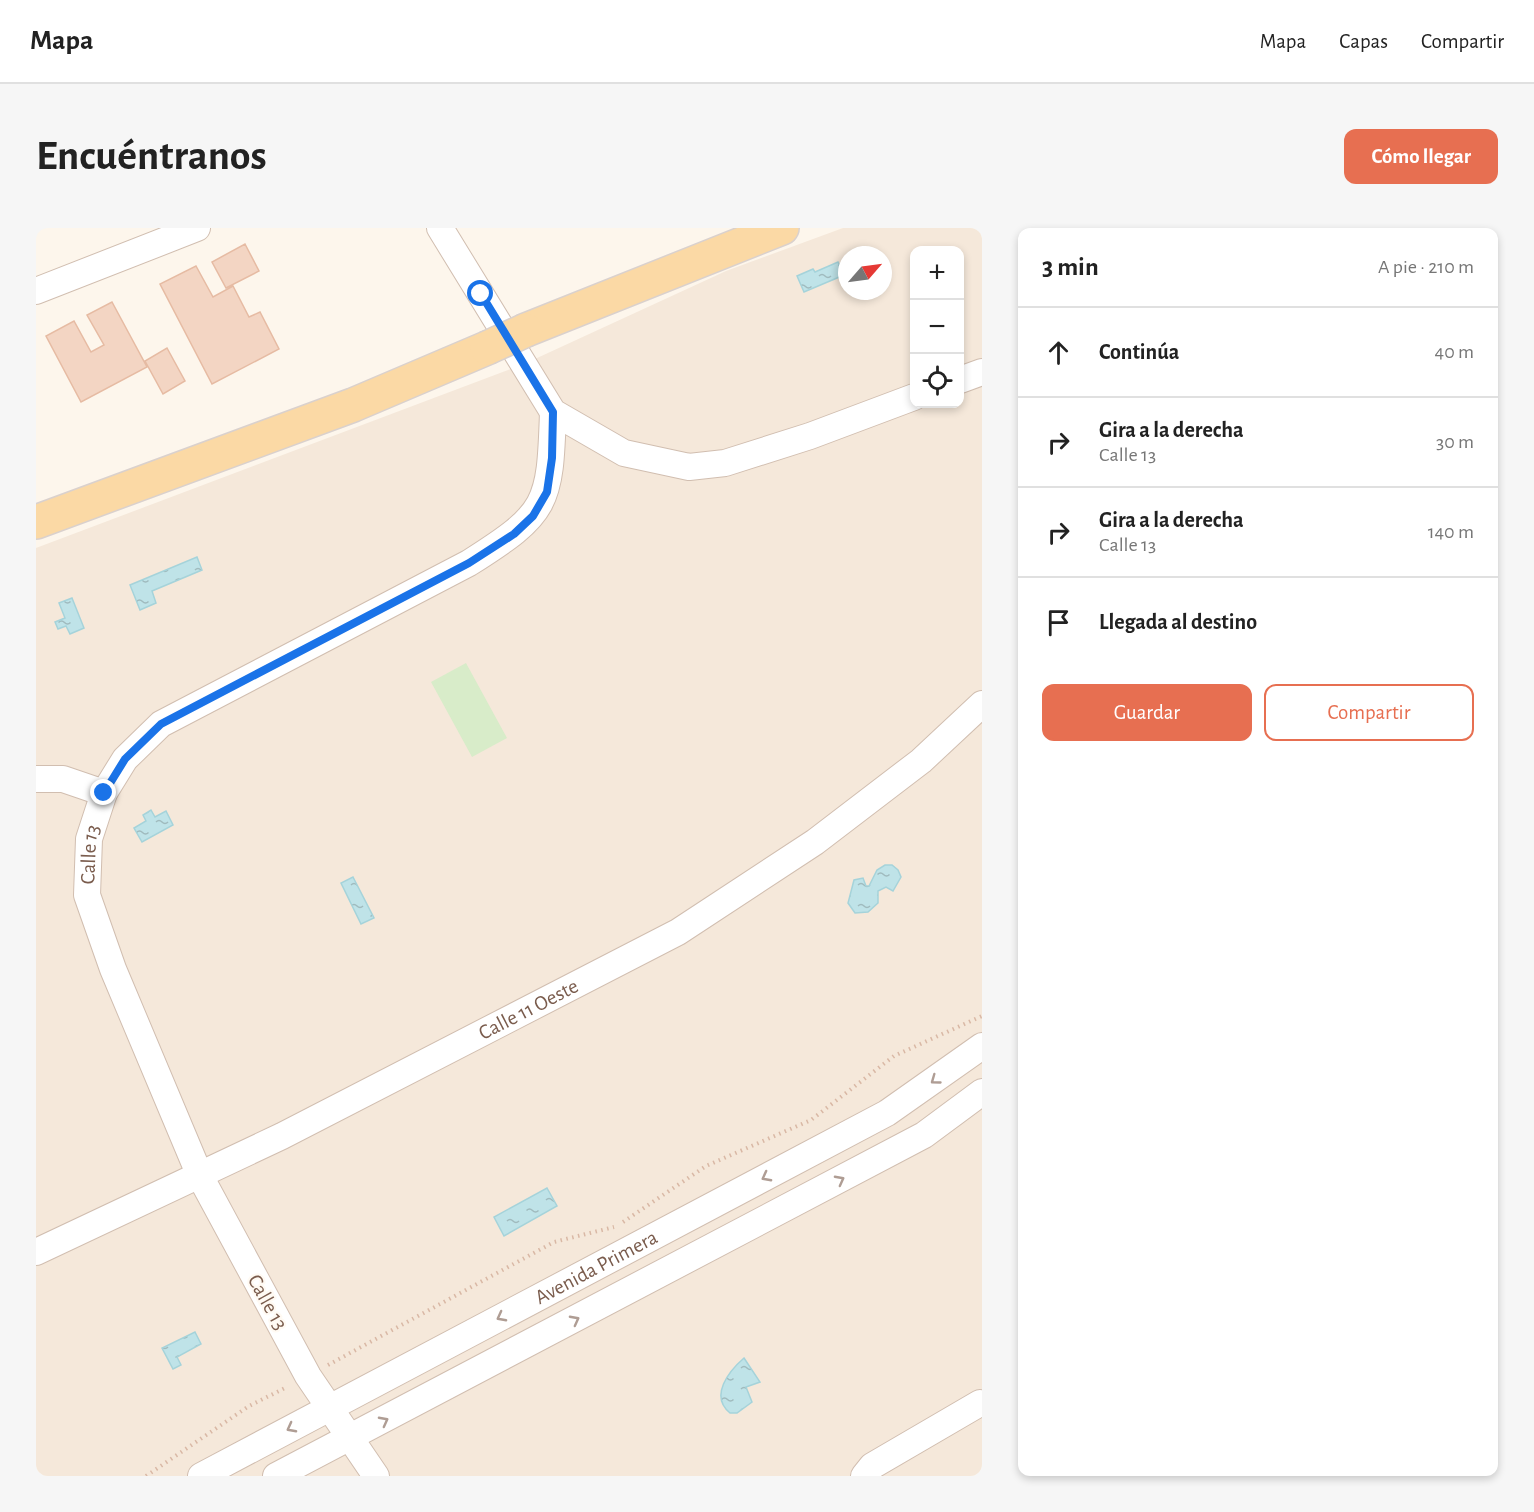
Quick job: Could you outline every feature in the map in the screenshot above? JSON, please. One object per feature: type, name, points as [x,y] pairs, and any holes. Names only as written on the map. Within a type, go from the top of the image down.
[{"type":"main road","points":[[36,522],[353,405],[526,330],[782,228]]},
{"type":"street","points":[[36,291],[198,228]]},
{"type":"street","points":[[440,228],[553,412],[624,453],[660,463],[689,467],[735,460],[810,436],[910,399]]},
{"type":"street","points":[[964,379],[982,372]]},
{"type":"street","name":"Calle 13","points":[[376,1476],[308,1376],[200,1176],[113,969],[87,896],[89,839],[104,793],[125,759],[161,724],[469,563],[514,534],[533,516],[547,492],[552,458],[553,412]]},
{"type":"street","name":"Calle 11 Oeste","points":[[36,1252],[200,1176],[678,932],[815,842],[921,761],[982,704]]},
{"type":"street","points":[[36,779],[63,779],[104,793]]},
{"type":"street","name":"Avenida Primera","points":[[201,1476],[886,1113],[982,1046]]},
{"type":"street","name":"Avenida Primera","points":[[276,1476],[924,1136],[982,1092]]},
{"type":"street","points":[[864,1476],[872,1466],[980,1403]]},
{"type":"path","points":[[146,1476],[249,1406],[554,1242],[617,1226],[706,1166],[811,1120],[894,1056],[982,1016]]},
{"type":"shaded area","points":[[843,228],[982,228],[982,1476],[36,1476],[36,548],[524,364],[726,271]]},
{"type":"green space","points":[[466,663],[507,738],[472,757],[431,682]]},
{"type":"water","points":[[838,262],[838,278],[804,292],[797,276],[813,269],[815,272]]},
{"type":"water","points":[[197,557],[202,570],[152,591],[156,603],[140,610],[130,585]]},
{"type":"water","points":[[72,598],[84,628],[70,634],[66,626],[58,629],[55,622],[65,618],[59,603]]},
{"type":"water","points":[[151,810],[155,817],[166,811],[173,825],[142,842],[134,828],[146,821],[143,815]]},
{"type":"water","points":[[885,865],[892,865],[901,877],[893,891],[886,887],[878,891],[878,903],[868,912],[855,913],[848,903],[854,880],[863,878],[866,886],[869,886],[877,870]]},
{"type":"water","points":[[353,877],[374,918],[361,924],[341,883]]},
{"type":"water","points":[[547,1188],[557,1206],[504,1236],[494,1217]]},
{"type":"water","points":[[195,1332],[201,1344],[177,1357],[181,1365],[173,1369],[162,1348]]},
{"type":"water","points":[[744,1358],[760,1382],[746,1387],[752,1402],[737,1413],[730,1413],[721,1399],[721,1392],[727,1377]]},
{"type":"building","points":[[245,244],[259,271],[226,288],[212,262]]},
{"type":"building","points":[[196,266],[213,297],[233,286],[249,317],[260,312],[279,349],[212,384],[160,284]]},
{"type":"building","points":[[112,302],[147,367],[81,402],[46,336],[74,321],[91,352],[104,345],[87,315]]},
{"type":"building","points":[[167,348],[185,381],[163,394],[145,361]]},
{"type":"route","points":[[104,793],[125,759],[161,724],[469,563],[514,534],[533,516],[547,492],[552,458],[553,412],[481,294]]}]
